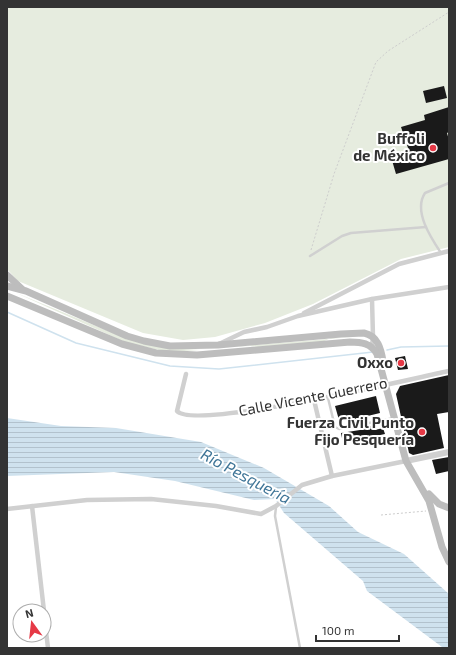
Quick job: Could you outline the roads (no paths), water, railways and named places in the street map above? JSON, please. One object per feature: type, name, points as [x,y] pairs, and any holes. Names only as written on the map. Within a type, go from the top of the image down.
[{"type":"main road","points":[[7,275],[15,284],[26,291],[108,328],[144,342],[176,346],[218,345],[364,333],[373,337],[382,353],[387,384],[407,461],[427,496],[442,547],[449,562]]},
{"type":"main road","points":[[7,286],[26,291]]},
{"type":"main road","points":[[7,296],[139,350],[156,353],[186,355],[218,354],[350,342],[363,343],[372,346],[377,354],[387,384]]},
{"type":"main road","points":[[218,345],[218,354]]},
{"type":"main road","points":[[407,461],[432,498],[439,504],[449,508]]},
{"type":"street","points":[[298,316],[395,266],[449,251]]},
{"type":"street","points":[[218,345],[244,332],[267,327],[298,316],[372,299],[449,287]]},
{"type":"street","points":[[372,299],[372,346]]},
{"type":"street","name":"Calle Vicente Guerrero","points":[[186,374],[177,406],[177,412],[200,415],[266,409],[449,371]]},
{"type":"street","points":[[314,400],[332,476]]},
{"type":"street","points":[[7,509],[87,500],[151,499],[209,505],[261,514],[276,506],[302,485],[332,476],[449,452]]},
{"type":"street","points":[[32,506],[43,603]]},
{"type":"lane","points":[[441,254],[426,227],[422,213],[424,194],[449,183]]},
{"type":"lane","points":[[310,256],[346,234],[426,227]]},
{"type":"lane","points":[[328,397],[335,427],[339,429],[395,418]]},
{"type":"lane","points":[[276,506],[275,516],[300,648]]},
{"type":"water","name":"Río Pesquería","points":[[7,418],[61,426],[116,428],[201,442],[264,468],[329,506],[358,532],[404,554],[449,594],[449,648],[442,647],[367,591],[363,581],[284,513],[275,499],[254,500],[175,481],[114,472],[7,476]]},
{"type":"waterway","points":[[7,312],[76,343],[170,366],[219,369],[373,352]]},
{"type":"waterway","points":[[387,350],[401,347],[449,346]]},
{"type":"place","name":"Buffoli de México","points":[[433,148]]},
{"type":"place","name":"Oxxo","points":[[401,363]]},
{"type":"place","name":"Fuerza Civil Punto Fijo Pesquería","points":[[422,432]]}]
